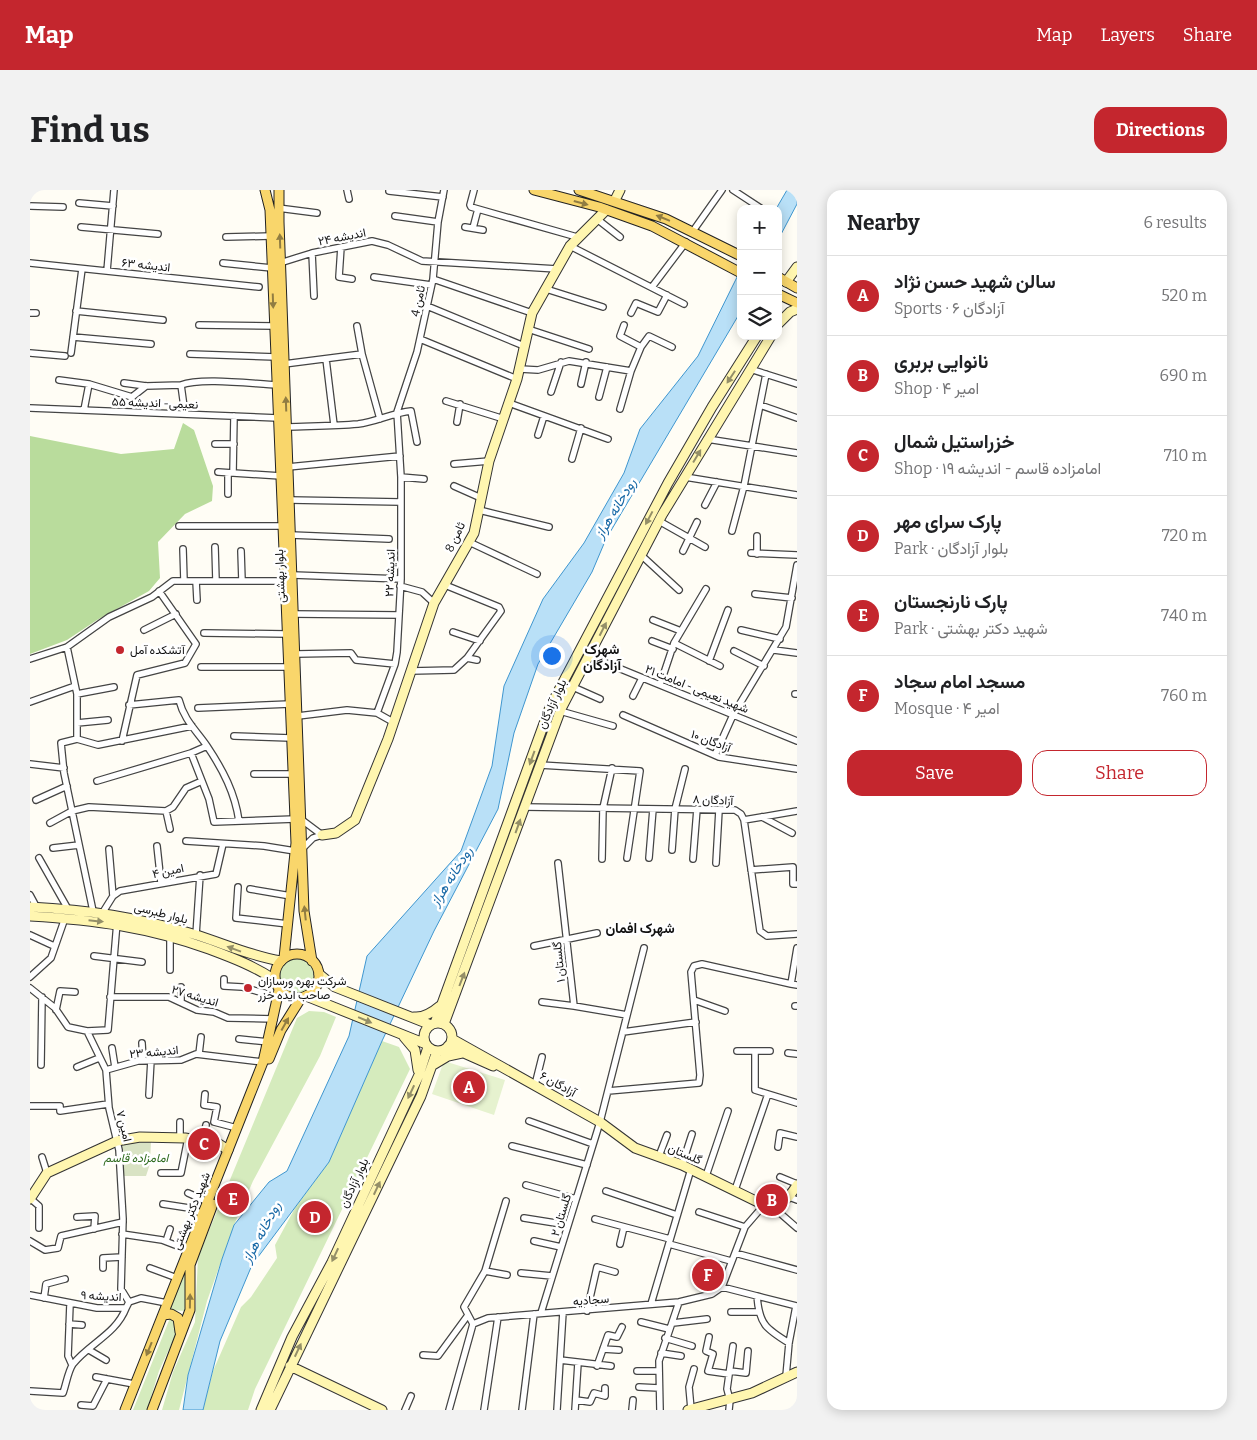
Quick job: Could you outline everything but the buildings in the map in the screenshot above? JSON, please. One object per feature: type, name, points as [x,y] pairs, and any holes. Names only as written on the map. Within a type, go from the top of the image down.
[{"type":"main road","points":[[534,190],[606,210],[652,226],[686,242],[737,271]]},
{"type":"main road","points":[[579,190],[615,200],[683,227],[737,254]]},
{"type":"main road","points":[[615,200],[620,190]]},
{"type":"main road","points":[[266,193],[272,191],[279,192]]},
{"type":"main road","name":"بلوار بهشتی","points":[[279,192],[278,208],[290,500],[285,582],[293,774],[298,819]]},
{"type":"main road","name":"بلوار بهشتی","points":[[266,193],[271,236],[281,476],[292,574],[298,716],[299,850],[304,911],[312,961]]},
{"type":"main road","name":"ثامن 8","points":[[322,834],[336,833],[354,820],[388,739],[434,603],[474,533],[489,461],[520,369],[532,313],[570,246],[606,210]]},
{"type":"main road","points":[[676,237],[683,227]]},
{"type":"main road","points":[[686,242],[692,231]]},
{"type":"main road","points":[[797,267],[782,280],[797,288]]},
{"type":"main road","points":[[782,298],[797,302]]},
{"type":"main road","points":[[782,320],[790,312],[797,309]]},
{"type":"main road","name":"بلوار آزادگان","points":[[436,1024],[550,707],[631,552],[720,394],[754,340]]},
{"type":"main road","name":"بلوار آزادگان","points":[[436,1024],[449,1013],[560,711],[659,521],[731,399],[768,340]]},
{"type":"main road","points":[[720,394],[731,399]]},
{"type":"main road","name":"بلوار بهشتی","points":[[282,960],[299,850]]},
{"type":"main road","points":[[486,884],[496,887]]},
{"type":"main road","points":[[480,900],[490,904]]},
{"type":"main road","name":"بلوار طبرسی","points":[[33,908],[67,914],[117,919],[196,935],[260,958],[282,960]]},
{"type":"main road","name":"بلوار طبرسی","points":[[30,916],[93,911],[103,912],[117,919],[250,964],[274,980]]},
{"type":"main road","points":[[295,954],[312,961],[319,974],[335,987],[450,1030],[450,1042],[438,1051],[328,1004],[304,997],[289,997],[279,993],[274,980],[275,970],[282,960],[295,954]]},
{"type":"main road","points":[[304,997],[316,987],[319,974]]},
{"type":"main road","name":"شهید دکتر بهشتی","points":[[125,1410],[263,1062],[279,993]]},
{"type":"main road","name":"شهید دکتر بهشتی","points":[[180,1335],[190,1310],[190,1264],[281,1030],[304,997]]},
{"type":"main road","points":[[409,1016],[419,1017],[434,1012],[443,1003]]},
{"type":"main road","points":[[432,1065],[463,1049],[449,1013]]},
{"type":"main road","points":[[427,1045],[424,1034],[436,1024]]},
{"type":"main road","points":[[402,1035],[415,1050],[419,1075]]},
{"type":"main road","name":"آزادگان ۶","points":[[450,1042],[535,1085],[600,1122]]},
{"type":"main road","name":"بلوار آزادگان","points":[[261,1410],[292,1337],[357,1207],[419,1075],[427,1045]]},
{"type":"main road","name":"بلوار آزادگان","points":[[270,1410],[421,1096],[438,1051]]},
{"type":"main road","name":"گلستان","points":[[600,1122],[629,1144],[691,1169],[768,1206]]},
{"type":"main road","points":[[30,1199],[46,1173],[117,1141],[140,1137],[184,1138],[219,1144],[228,1150]]},
{"type":"main road","points":[[768,1206],[781,1204],[793,1198],[797,1184]]},
{"type":"main road","points":[[357,1207],[366,1211]]},
{"type":"main road","points":[[348,1224],[358,1229]]},
{"type":"main road","points":[[152,1410],[180,1335],[181,1326],[178,1318],[171,1314],[163,1314]]},
{"type":"main road","points":[[290,1366],[382,1410]]},
{"type":"main road","points":[[689,1410],[730,1400],[768,1386],[797,1372]]},
{"type":"street","points":[[107,271],[114,190]]},
{"type":"street","points":[[347,190],[348,199]]},
{"type":"street","name":"ثامن 4","points":[[397,412],[420,339],[427,306],[444,190]]},
{"type":"street","points":[[474,190],[470,206],[478,210],[577,237]]},
{"type":"street","points":[[692,231],[722,190]]},
{"type":"street","points":[[733,190],[756,205]]},
{"type":"street","points":[[389,191],[443,197]]},
{"type":"street","points":[[79,203],[113,206]]},
{"type":"street","points":[[30,206],[63,207]]},
{"type":"street","points":[[278,208],[318,213]]},
{"type":"street","points":[[474,228],[478,210]]},
{"type":"street","points":[[395,216],[438,222]]},
{"type":"street","points":[[597,219],[620,237]]},
{"type":"street","points":[[81,227],[158,234]]},
{"type":"street","points":[[465,227],[483,230]]},
{"type":"street","points":[[226,238],[271,236]]},
{"type":"street","name":"اندیشه ۲۴","points":[[280,263],[312,253],[372,241],[380,242],[418,260],[557,269]]},
{"type":"street","points":[[652,287],[686,242]]},
{"type":"street","points":[[570,246],[684,304]]},
{"type":"street","points":[[341,247],[339,277],[352,279]]},
{"type":"street","points":[[312,253],[314,296]]},
{"type":"street","name":"اندیشه ۶۳","points":[[30,263],[259,287]]},
{"type":"street","points":[[224,263],[272,268]]},
{"type":"street","points":[[30,354],[68,355],[73,337],[82,268]]},
{"type":"street","points":[[374,277],[432,282],[532,313]]},
{"type":"street","points":[[546,289],[603,307]]},
{"type":"street","points":[[631,313],[636,303],[658,312],[668,295]]},
{"type":"street","points":[[427,306],[524,346]]},
{"type":"street","points":[[76,311],[163,320]]},
{"type":"street","points":[[198,325],[274,326]]},
{"type":"street","points":[[624,325],[620,336],[641,347]]},
{"type":"street","points":[[357,326],[362,354],[380,419]]},
{"type":"street","points":[[528,330],[589,348]]},
{"type":"street","points":[[620,409],[631,371],[648,336],[672,347]]},
{"type":"street","points":[[73,337],[151,344]]},
{"type":"street","points":[[420,339],[517,379]]},
{"type":"street","points":[[190,354],[276,357]]},
{"type":"street","points":[[284,364],[362,354]]},
{"type":"street","points":[[326,359],[334,425]]},
{"type":"street","points":[[520,369],[538,370],[561,362],[586,362],[631,371]]},
{"type":"street","points":[[551,392],[561,362]]},
{"type":"street","points":[[581,384],[586,362]]},
{"type":"street","points":[[599,397],[607,367]]},
{"type":"street","points":[[750,369],[797,384]]},
{"type":"street","points":[[732,531],[744,486],[766,374]]},
{"type":"street","points":[[59,380],[89,384],[132,397],[139,394],[146,386]]},
{"type":"street","points":[[124,383],[146,386],[188,383],[277,385]]},
{"type":"street","points":[[84,410],[89,384]]},
{"type":"street","points":[[181,385],[185,414]]},
{"type":"street","points":[[446,401],[504,419]]},
{"type":"street","points":[[509,403],[608,439]]},
{"type":"street","points":[[456,422],[460,404]]},
{"type":"street","points":[[760,405],[797,418]]},
{"type":"street","name":"نعیمی- اندیشه ۵۵","points":[[30,408],[278,418]]},
{"type":"street","points":[[287,427],[334,425],[380,419],[397,412],[411,411],[417,442]]},
{"type":"street","name":"اندیشه ۲۲","points":[[377,713],[395,664],[401,579],[401,477],[397,412]]},
{"type":"street","points":[[228,494],[234,444],[234,416]]},
{"type":"street","points":[[538,435],[544,416]]},
{"type":"street","points":[[572,459],[580,428]]},
{"type":"street","points":[[707,439],[797,453]]},
{"type":"street","points":[[215,444],[234,444]]},
{"type":"street","points":[[288,467],[400,456]]},
{"type":"street","points":[[454,464],[489,461]]},
{"type":"street","points":[[218,472],[281,476]]},
{"type":"street","points":[[401,477],[424,478]]},
{"type":"street","points":[[684,477],[797,495]]},
{"type":"street","points":[[705,505],[717,482]]},
{"type":"street","points":[[454,486],[481,498]]},
{"type":"street","points":[[290,500],[400,502]]},
{"type":"street","points":[[479,510],[549,527]]},
{"type":"street","points":[[659,521],[705,548]]},
{"type":"street","points":[[683,551],[696,522]]},
{"type":"street","points":[[179,526],[287,531],[389,540]]},
{"type":"street","points":[[757,536],[754,553],[797,556]]},
{"type":"street","points":[[469,542],[537,574]]},
{"type":"street","points":[[215,547],[216,581]]},
{"type":"street","points":[[183,549],[184,581]]},
{"type":"street","points":[[241,551],[242,581]]},
{"type":"street","points":[[641,555],[679,590]]},
{"type":"street","points":[[715,755],[734,715],[780,639],[788,620],[796,581],[797,565]]},
{"type":"street","points":[[292,574],[401,579]]},
{"type":"street","points":[[30,659],[66,647],[109,617],[152,597],[173,581],[285,582]]},
{"type":"street","points":[[196,581],[197,600]]},
{"type":"street","points":[[411,671],[457,670],[468,658],[501,610],[499,607],[445,584]]},
{"type":"street","points":[[400,586],[422,592],[434,603]]},
{"type":"street","points":[[660,685],[681,631],[706,589]]},
{"type":"street","points":[[122,741],[137,674],[185,664],[196,644],[159,591]]},
{"type":"street","points":[[755,594],[792,598]]},
{"type":"street","points":[[709,660],[728,610]]},
{"type":"street","points":[[144,630],[176,614]]},
{"type":"street","points":[[294,614],[398,615]]},
{"type":"street","points":[[653,620],[681,631]]},
{"type":"street","points":[[741,630],[780,639]]},
{"type":"street","points":[[453,632],[480,641]]},
{"type":"street","points":[[204,633],[287,634]]},
{"type":"street","points":[[652,641],[674,646],[720,666]]},
{"type":"street","points":[[66,647],[77,694],[77,739]]},
{"type":"street","points":[[774,650],[797,653]]},
{"type":"street","points":[[734,651],[764,666]]},
{"type":"street","points":[[296,654],[351,653],[356,660],[395,664]]},
{"type":"street","name":"شهید نعیمی - امامت ۲۱","points":[[589,656],[797,741]]},
{"type":"street","points":[[468,658],[477,660]]},
{"type":"street","points":[[200,668],[288,667]]},
{"type":"street","points":[[633,696],[642,678]]},
{"type":"street","points":[[30,702],[75,686]]},
{"type":"street","points":[[77,694],[114,687]]},
{"type":"street","points":[[573,688],[600,699]]},
{"type":"street","points":[[129,705],[179,700],[182,711],[207,746],[232,788],[236,799],[239,821]]},
{"type":"street","points":[[198,708],[290,704]]},
{"type":"street","points":[[298,716],[347,710],[377,713],[393,722]]},
{"type":"street","points":[[560,711],[612,726]]},
{"type":"street","name":"آزادگان ۱۰","points":[[623,715],[725,759],[797,769]]},
{"type":"street","points":[[77,723],[108,720]]},
{"type":"street","points":[[93,911],[66,786],[61,743],[77,739],[98,745],[192,726]]},
{"type":"street","points":[[234,736],[292,738]]},
{"type":"street","points":[[96,781],[191,753],[207,746]]},
{"type":"street","points":[[191,753],[209,800],[213,820],[217,823],[298,819],[322,834]]},
{"type":"street","points":[[30,764],[64,770]]},
{"type":"street","points":[[540,764],[640,771],[627,858]]},
{"type":"street","points":[[602,859],[603,808],[612,768]]},
{"type":"street","points":[[672,850],[675,809],[685,769]]},
{"type":"street","points":[[254,774],[293,774]]},
{"type":"street","points":[[50,822],[72,811],[89,807],[166,811],[173,807],[186,788],[202,781]]},
{"type":"street","points":[[36,800],[66,786]]},
{"type":"street","name":"آزادگان ۸","points":[[525,807],[735,810],[741,814],[744,820],[762,934],[767,936],[797,934]]},
{"type":"street","points":[[649,858],[653,809]]},
{"type":"street","points":[[693,858],[696,809]]},
{"type":"street","points":[[716,863],[719,810]]},
{"type":"street","points":[[166,811],[170,830]]},
{"type":"street","points":[[744,820],[797,811]]},
{"type":"street","points":[[762,818],[792,833]]},
{"type":"street","points":[[186,841],[299,850],[313,838],[322,834]]},
{"type":"street","name":"امین ۴","points":[[113,896],[132,888],[200,875],[214,875],[218,872],[224,844]]},
{"type":"street","points":[[53,848],[79,845]]},
{"type":"street","points":[[157,846],[161,883]]},
{"type":"street","points":[[103,912],[113,896],[109,848]]},
{"type":"street","points":[[30,977],[50,958],[67,914],[39,858]]},
{"type":"street","name":"گلستان ۱","points":[[558,863],[574,1006]]},
{"type":"street","points":[[751,870],[793,867],[795,884]]},
{"type":"street","points":[[196,935],[200,875]]},
{"type":"street","points":[[238,887],[236,918],[288,924]]},
{"type":"street","points":[[250,889],[291,896]]},
{"type":"street","points":[[30,894],[33,908]]},
{"type":"street","points":[[30,988],[56,1010],[68,1027],[87,1031],[108,1030],[117,919]]},
{"type":"street","points":[[534,946],[596,933]]},
{"type":"street","points":[[30,935],[54,946]]},
{"type":"street","points":[[170,936],[170,970]]},
{"type":"street","points":[[600,1122],[644,948]]},
{"type":"street","points":[[608,1091],[698,1083],[700,1075],[691,972],[698,964],[794,984],[797,948]]},
{"type":"street","points":[[94,956],[142,962]]},
{"type":"street","points":[[224,980],[224,986],[279,993]]},
{"type":"street","points":[[181,987],[181,1002]]},
{"type":"street","points":[[56,1010],[60,991],[75,992]]},
{"type":"street","points":[[41,1065],[42,997]]},
{"type":"street","name":"اندیشه ۲۷","points":[[110,997],[169,997],[228,1018],[274,1019]]},
{"type":"street","points":[[694,1000],[725,1011]]},
{"type":"street","points":[[542,1002],[627,1015]]},
{"type":"street","points":[[623,1032],[696,1022]]},
{"type":"street","name":"امین ۷","points":[[87,1031],[106,1070],[108,1104],[121,1164],[123,1222],[121,1289],[129,1302]]},
{"type":"street","points":[[199,1054],[201,1037]]},
{"type":"street","points":[[239,1039],[269,1042]]},
{"type":"street","points":[[142,1043],[143,1060]]},
{"type":"street","points":[[112,1048],[115,1067]]},
{"type":"street","points":[[737,1051],[770,1051]]},
{"type":"street","points":[[755,1051],[755,1090],[797,1103]]},
{"type":"street","points":[[788,1053],[797,1054]]},
{"type":"street","name":"اندیشه ۲۳","points":[[106,1070],[143,1060],[181,1060],[199,1054],[263,1062]]},
{"type":"street","points":[[535,1085],[542,1057]]},
{"type":"street","points":[[77,1067],[99,1058]]},
{"type":"street","points":[[149,1095],[151,1060]]},
{"type":"street","points":[[205,1094],[204,1105],[217,1107],[214,1122],[237,1128]]},
{"type":"street","points":[[735,1190],[768,1094]]},
{"type":"street","points":[[30,1106],[60,1106],[60,1111],[108,1104]]},
{"type":"street","points":[[706,1176],[728,1111]]},
{"type":"street","points":[[528,1121],[593,1144]]},
{"type":"street","points":[[162,1173],[181,1173],[184,1138],[180,1122]]},
{"type":"street","name":"گلستان ۲","points":[[541,1314],[600,1122]]},
{"type":"street","points":[[203,1140],[206,1125]]},
{"type":"street","points":[[682,1165],[692,1134]]},
{"type":"street","points":[[778,1146],[780,1134],[797,1137]]},
{"type":"street","points":[[659,1156],[667,1135]]},
{"type":"street","points":[[512,1146],[587,1165]]},
{"type":"street","points":[[42,1157],[46,1173]]},
{"type":"street","points":[[651,1304],[691,1169]]},
{"type":"street","points":[[780,1177],[797,1184]]},
{"type":"street","points":[[526,1185],[576,1199]]},
{"type":"street","points":[[606,1191],[677,1215]]},
{"type":"street","points":[[188,1193],[208,1202]]},
{"type":"street","points":[[30,1199],[39,1206],[39,1228]]},
{"type":"street","points":[[449,1410],[473,1324],[464,1307],[485,1271],[506,1201]]},
{"type":"street","points":[[163,1204],[189,1208],[203,1214]]},
{"type":"street","points":[[786,1376],[789,1344],[797,1306],[722,1286],[745,1227],[768,1206],[797,1228]]},
{"type":"street","points":[[699,1212],[745,1227]]},
{"type":"street","points":[[77,1217],[95,1216],[94,1229]]},
{"type":"street","points":[[524,1218],[568,1225]]},
{"type":"street","points":[[595,1219],[731,1261]]},
{"type":"street","points":[[30,1241],[44,1250],[58,1248],[61,1236],[123,1222]]},
{"type":"street","points":[[620,1244],[624,1227]]},
{"type":"street","points":[[166,1241],[170,1229]]},
{"type":"street","points":[[122,1234],[166,1241],[188,1250]]},
{"type":"street","points":[[534,1241],[561,1247]]},
{"type":"street","points":[[735,1253],[797,1270]]},
{"type":"street","points":[[103,1268],[103,1258],[122,1257]]},
{"type":"street","points":[[587,1311],[597,1267],[616,1272]]},
{"type":"street","points":[[150,1268],[177,1278]]},
{"type":"street","points":[[485,1271],[507,1275]]},
{"type":"street","points":[[521,1273],[552,1276]]},
{"type":"street","points":[[44,1298],[46,1284],[65,1279]]},
{"type":"street","name":"سجادیه","points":[[473,1324],[488,1318],[679,1302],[712,1294],[722,1286]]},
{"type":"street","name":"اندیشه ۹","points":[[30,1295],[97,1308],[126,1308],[129,1302],[141,1298],[167,1303]]},
{"type":"street","points":[[757,1296],[758,1312],[764,1325],[789,1344]]},
{"type":"street","points":[[660,1410],[659,1371],[661,1353],[679,1302]]},
{"type":"street","points":[[70,1304],[68,1356],[72,1364]]},
{"type":"street","points":[[30,1392],[63,1393],[72,1364],[113,1330],[122,1318],[126,1308]]},
{"type":"street","points":[[557,1410],[563,1312]]},
{"type":"street","points":[[731,1312],[758,1312]]},
{"type":"street","points":[[522,1410],[534,1314]]},
{"type":"street","points":[[423,1355],[438,1356],[468,1315]]},
{"type":"street","points":[[484,1410],[498,1317]]},
{"type":"street","points":[[673,1322],[707,1319]]},
{"type":"street","points":[[641,1322],[669,1329]]},
{"type":"street","points":[[69,1324],[82,1325]]},
{"type":"street","points":[[597,1366],[608,1335],[617,1337],[622,1327]]},
{"type":"street","points":[[709,1337],[706,1351],[713,1354],[708,1371],[746,1373],[748,1351]]},
{"type":"street","points":[[665,1338],[692,1346]]},
{"type":"street","points":[[729,1410],[730,1400],[727,1389],[733,1346]]},
{"type":"street","points":[[603,1348],[619,1350]]},
{"type":"street","points":[[89,1350],[106,1360]]},
{"type":"street","points":[[661,1353],[681,1356]]},
{"type":"street","points":[[560,1360],[597,1366],[611,1366]]},
{"type":"street","points":[[575,1410],[578,1363]]},
{"type":"street","points":[[689,1410],[689,1387],[694,1369]]},
{"type":"street","points":[[637,1371],[659,1371]]},
{"type":"street","points":[[96,1377],[134,1384]]},
{"type":"street","points":[[81,1405],[94,1406],[107,1379]]},
{"type":"street","points":[[576,1400],[590,1402],[594,1394],[605,1396],[605,1388]]},
{"type":"street","points":[[640,1388],[659,1388]]},
{"type":"street","points":[[405,1410],[411,1396]]},
{"type":"street","points":[[632,1410],[633,1400]]},
{"type":"green space","points":[[183,423],[194,430],[213,486],[212,501],[185,514],[158,542],[160,578],[149,591],[97,620],[67,640],[30,654],[30,436],[121,454],[174,449]]},
{"type":"green space","points":[[293,954],[301,954],[313,960],[319,976],[313,992],[301,998],[293,998],[281,992],[275,980],[275,972],[281,960]]},
{"type":"green space","points":[[309,1011],[324,1012],[336,1017],[320,1056],[253,1181],[234,1225],[207,1301],[179,1410],[162,1410],[173,1372],[195,1322],[198,1257],[297,1018]]},
{"type":"green space","points":[[382,1041],[399,1047],[410,1069],[255,1389],[248,1410],[203,1410],[213,1371],[241,1307],[251,1297],[277,1258],[275,1245],[295,1208],[329,1162]]},
{"type":"green space","points":[[444,1061],[505,1080],[494,1115],[432,1094]]},
{"type":"green space","name":"امامزاده قاسم","points":[[141,1140],[151,1141],[150,1164],[146,1176],[123,1176],[122,1143]]},
{"type":"green space","points":[[192,1249],[187,1311],[167,1310]]},
{"type":"green space","points":[[170,1318],[175,1324],[176,1334],[159,1371],[147,1410],[133,1410]]},
{"type":"water","points":[[787,190],[797,190],[797,204],[782,232],[782,205],[778,205]]},
{"type":"water","name":"رودخانه هراز","points":[[737,277],[737,318],[606,539],[592,572],[538,664],[514,733],[498,809],[434,931],[382,1041],[329,1162],[252,1265],[220,1341],[203,1410],[183,1410],[188,1375],[222,1259],[234,1225],[269,1182],[287,1171],[349,1036],[367,956],[461,851],[492,766],[504,686],[543,599],[584,543],[624,473],[640,429],[698,356]]},
{"type":"place","name":"آتشکده آمل","points":[[120,650]]},
{"type":"place","name":"شرکت بهره ورسازان صاحب ایده خزر","points":[[248,988]]},
{"type":"place","name":"سالن شهید حسن نژاد","points":[[469,1087]]},
{"type":"place","name":"خزراستیل شمال","points":[[204,1144]]},
{"type":"place","name":"پارک نارنجستان","points":[[233,1199]]},
{"type":"place","name":"نانوایی بربری","points":[[772,1200]]},
{"type":"place","name":"پارک سرای مهر","points":[[315,1217]]},
{"type":"place","name":"مسجد امام سجاد","points":[[708,1275]]},
{"type":"district","name":"شهرک آزادگان","points":[[602,658]]},
{"type":"district","name":"شهرک افمان","points":[[640,928]]}]
